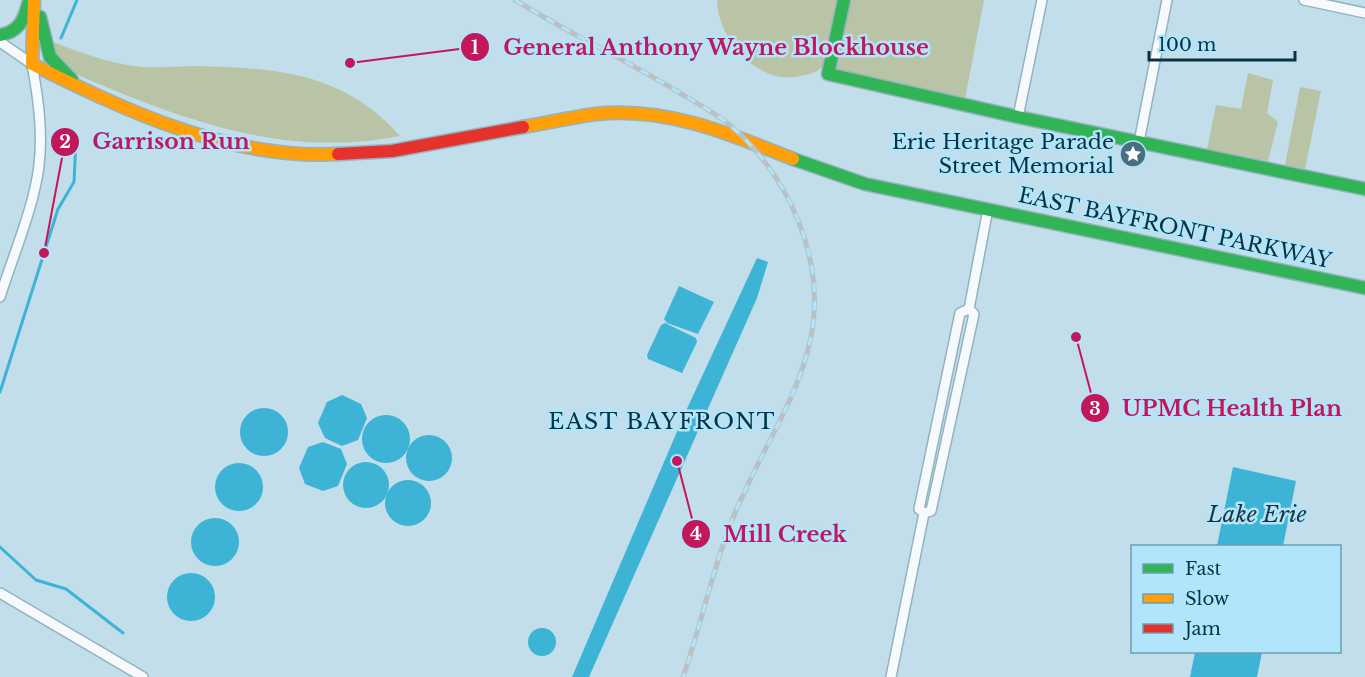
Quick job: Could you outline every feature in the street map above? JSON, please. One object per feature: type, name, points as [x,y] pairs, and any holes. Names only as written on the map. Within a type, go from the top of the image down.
[{"type":"main road","points":[[0,34],[10,33],[21,24],[29,0]]},
{"type":"main road","points":[[32,64],[36,0]]},
{"type":"main road","points":[[36,0],[50,57],[64,74],[87,92]]},
{"type":"main road","points":[[844,0],[828,74],[1018,117],[1365,189]]},
{"type":"main road","name":"EAST BAYFRONT PARKWAY","points":[[32,64],[87,92],[212,139],[273,152],[306,156],[392,151],[597,114],[620,112],[661,114],[719,129],[838,177],[1365,288]]},
{"type":"street","points":[[1018,117],[1042,0]]},
{"type":"street","points":[[1139,142],[1167,0]]},
{"type":"street","points":[[1304,0],[1365,13]]},
{"type":"street","points":[[0,42],[32,64],[39,110],[39,166],[0,297]]},
{"type":"street","points":[[969,309],[988,209]]},
{"type":"street","points":[[924,513],[931,512],[961,377],[974,314],[969,309]]},
{"type":"street","points":[[924,513],[919,508],[958,320],[960,313],[969,309]]},
{"type":"street","points":[[891,677],[924,513]]},
{"type":"street","points":[[0,593],[143,677]]},
{"type":"green space","points":[[717,0],[984,0],[965,99],[822,67],[813,73],[796,77],[781,77],[766,73],[753,65],[732,43],[719,15]]},
{"type":"green space","points":[[50,41],[95,57],[130,65],[254,69],[307,78],[332,86],[355,98],[378,115],[400,136],[357,142],[314,142],[272,138],[230,130],[149,104],[69,71],[62,65]]},
{"type":"green space","points":[[1248,73],[1273,80],[1267,113],[1278,122],[1268,161],[1207,149],[1216,105],[1241,109]]},
{"type":"green space","points":[[1300,87],[1321,91],[1305,169],[1285,165]]},
{"type":"water","points":[[757,258],[768,262],[757,298],[589,677],[572,677],[685,413]]},
{"type":"water","points":[[679,286],[714,302],[698,334],[667,323],[664,319]]},
{"type":"water","points":[[665,323],[696,338],[697,342],[682,373],[648,359],[647,355],[661,325]]},
{"type":"water","points":[[342,395],[361,404],[367,418],[358,440],[342,446],[325,438],[318,423],[327,402]]},
{"type":"water","points":[[259,408],[269,408],[281,415],[288,427],[288,437],[281,449],[269,456],[259,456],[244,445],[240,437],[240,427],[251,412]]},
{"type":"water","points":[[386,415],[403,422],[410,439],[403,456],[386,463],[369,456],[362,439],[369,422]]},
{"type":"water","points":[[429,435],[438,436],[446,441],[451,449],[451,467],[446,475],[438,480],[429,481],[420,480],[412,475],[407,467],[406,458],[407,449],[412,441],[420,436]]},
{"type":"water","points":[[323,442],[341,449],[347,464],[338,486],[323,491],[305,484],[299,468],[308,447]]},
{"type":"water","points":[[366,462],[375,463],[382,469],[388,476],[388,494],[382,501],[375,507],[366,508],[357,507],[350,501],[344,494],[343,485],[344,476],[350,469],[357,463]]},
{"type":"water","points":[[234,463],[244,463],[256,470],[263,482],[263,492],[256,504],[244,511],[234,511],[219,500],[215,492],[215,482],[226,467]]},
{"type":"water","name":"Lake Erie","points":[[1233,467],[1296,481],[1283,545],[1217,545]]},
{"type":"water","points":[[413,480],[425,486],[430,494],[430,512],[425,520],[417,525],[403,526],[395,523],[388,516],[385,498],[388,490],[395,483]]},
{"type":"water","points":[[210,518],[220,518],[232,525],[239,537],[239,547],[232,559],[220,566],[210,566],[195,555],[191,547],[191,537],[202,522]]},
{"type":"water","points":[[186,573],[196,573],[208,580],[215,592],[215,602],[208,614],[196,621],[186,621],[171,610],[167,602],[167,592],[178,577]]},
{"type":"water","points":[[542,628],[552,632],[556,642],[552,652],[542,656],[532,652],[528,642],[532,632]]},
{"type":"water","points":[[1195,653],[1262,653],[1257,677],[1190,677]]},
{"type":"waterway","points":[[61,38],[77,0]]},
{"type":"waterway","points":[[0,392],[58,209],[74,182],[76,141]]},
{"type":"waterway","points":[[0,547],[36,580],[66,589],[123,633]]},
{"type":"railway","points":[[515,0],[660,81],[730,125],[761,157],[778,181],[798,220],[811,263],[815,302],[811,338],[801,372],[727,533],[683,677]]},
{"type":"traffic: fast","points":[[844,0],[828,74],[1018,117],[1365,189]]},
{"type":"traffic: fast","points":[[0,35],[6,34],[19,25],[28,4]]},
{"type":"traffic: fast","points":[[40,17],[50,57],[72,80]]},
{"type":"traffic: fast","points":[[793,159],[865,184],[1365,288]]},
{"type":"traffic: slow","points":[[34,0],[32,64],[142,115],[219,141],[298,154],[338,154]]},
{"type":"traffic: slow","points":[[523,127],[596,114],[647,114],[697,124],[793,159]]},
{"type":"traffic: jam","points":[[338,154],[392,151],[523,127]]},
{"type":"place","name":"General Anthony Wayne Blockhouse","points":[[350,63]]},
{"type":"place","name":"Erie Heritage Parade Street Memorial","points":[[1133,154]]},
{"type":"place","name":"Garrison Run","points":[[44,253]]},
{"type":"place","name":"UPMC Health Plan","points":[[1076,337]]},
{"type":"place","name":"Mill Creek","points":[[677,461]]},
{"type":"district","name":"EAST BAYFRONT","points":[[662,421]]}]
